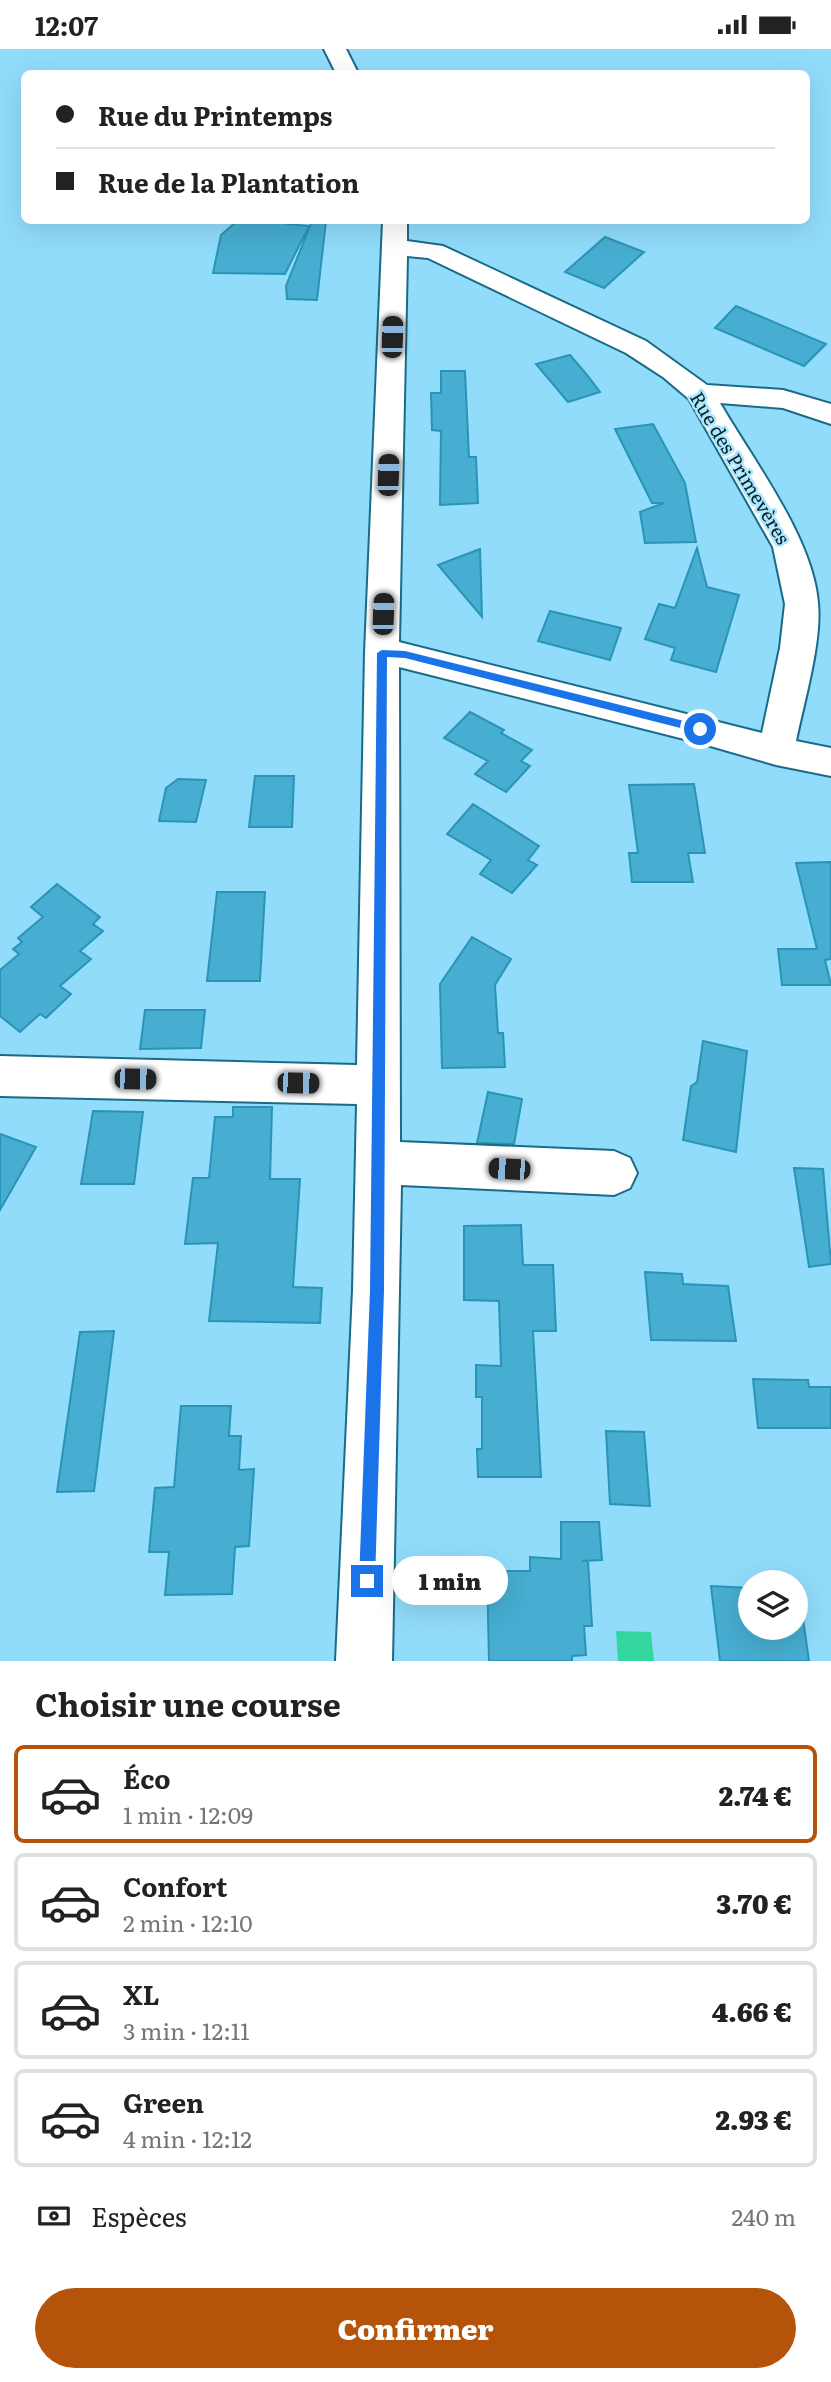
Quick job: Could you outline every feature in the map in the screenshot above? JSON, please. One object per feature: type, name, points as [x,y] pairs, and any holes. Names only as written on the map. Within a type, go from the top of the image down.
[{"type":"street","points":[[335,49],[346,70]]},
{"type":"street","points":[[364,1661],[377,1290],[382,653],[395,234]]},
{"type":"street","name":"Rue des Primevères","points":[[395,234],[636,347],[673,371],[700,394],[789,547],[802,604],[797,648],[776,751]]},
{"type":"street","points":[[700,394],[758,394],[824,407]]},
{"type":"street","points":[[382,653],[405,655],[700,729],[776,751],[831,762]]},
{"type":"street","points":[[0,1076],[379,1085]]},
{"type":"street","points":[[378,1163],[614,1173]]},
{"type":"shaded area","points":[[616,1631],[651,1632],[654,1661],[618,1661]]},
{"type":"building","points":[[234,224],[309,226],[285,274],[213,273],[221,235]]},
{"type":"building","points":[[311,224],[326,224],[317,300],[287,299],[286,286]]},
{"type":"building","points":[[605,237],[644,252],[604,288],[565,272]]},
{"type":"building","points":[[736,306],[826,344],[804,366],[715,328]]},
{"type":"building","points":[[570,355],[600,392],[568,402],[536,364]]},
{"type":"building","points":[[441,371],[465,371],[469,457],[476,457],[478,503],[440,505],[441,431],[432,430],[431,393],[441,393]]},
{"type":"building","points":[[653,424],[685,483],[696,542],[645,543],[640,512],[664,503],[652,503],[615,429]]},
{"type":"building","points":[[697,548],[707,587],[739,595],[716,672],[671,660],[675,648],[645,639],[659,604],[675,608]]},
{"type":"building","points":[[480,549],[482,617],[438,565]]},
{"type":"building","points":[[550,611],[621,628],[610,660],[538,641]]},
{"type":"building","points":[[470,712],[504,730],[501,733],[532,750],[521,761],[530,766],[506,792],[475,774],[488,761],[444,738]]},
{"type":"building","points":[[255,776],[294,776],[292,827],[249,827]]},
{"type":"building","points":[[178,779],[206,780],[196,822],[159,821],[166,788]]},
{"type":"building","points":[[694,784],[705,853],[688,853],[693,882],[632,882],[629,853],[638,853],[629,785]]},
{"type":"building","points":[[473,804],[539,846],[528,860],[537,865],[512,893],[480,874],[491,860],[447,834]]},
{"type":"building","points":[[831,862],[831,959],[825,960],[831,985],[782,985],[778,949],[817,949],[796,863]]},
{"type":"building","points":[[57,884],[100,917],[93,924],[103,931],[80,951],[91,959],[60,986],[71,994],[46,1018],[40,1014],[20,1032],[0,1016],[0,970],[19,954],[13,949],[22,942],[18,938],[43,917],[31,907]]},
{"type":"building","points":[[217,892],[265,892],[260,981],[207,981]]},
{"type":"building","points":[[472,937],[511,959],[495,985],[498,1033],[503,1033],[505,1067],[442,1068],[440,984]]},
{"type":"building","points":[[145,1010],[205,1010],[201,1048],[140,1049]]},
{"type":"building","points":[[703,1041],[747,1051],[736,1152],[683,1140],[691,1086],[697,1082]]},
{"type":"building","points":[[488,1092],[522,1099],[514,1144],[477,1143]]},
{"type":"building","points":[[233,1107],[272,1107],[270,1179],[300,1179],[293,1287],[322,1288],[320,1323],[209,1321],[218,1243],[185,1244],[193,1178],[209,1178],[215,1117],[233,1117]]},
{"type":"building","points":[[93,1111],[143,1112],[134,1184],[81,1184]]},
{"type":"building","points":[[0,1134],[36,1147],[0,1210]]},
{"type":"building","points":[[794,1168],[823,1169],[831,1264],[809,1267]]},
{"type":"building","points":[[521,1225],[523,1265],[553,1265],[556,1331],[533,1331],[541,1477],[478,1477],[477,1449],[482,1449],[482,1397],[476,1397],[476,1365],[501,1366],[499,1301],[464,1300],[464,1226]]},
{"type":"building","points":[[645,1272],[682,1274],[683,1284],[728,1286],[736,1341],[651,1340]]},
{"type":"building","points":[[114,1331],[94,1491],[57,1492],[80,1332]]},
{"type":"building","points":[[753,1379],[808,1380],[809,1387],[831,1387],[831,1428],[758,1428]]},
{"type":"building","points":[[181,1406],[231,1406],[229,1436],[241,1436],[239,1470],[254,1469],[249,1546],[235,1547],[232,1594],[165,1595],[169,1552],[149,1552],[155,1488],[174,1487]]},
{"type":"building","points":[[606,1431],[644,1432],[650,1506],[610,1504]]},
{"type":"building","points":[[561,1522],[599,1522],[602,1560],[582,1561],[588,1561],[592,1626],[584,1626],[586,1655],[572,1656],[572,1661],[489,1661],[487,1571],[530,1571],[530,1557],[561,1559]]},
{"type":"building","points":[[711,1586],[738,1587],[738,1640],[806,1640],[809,1661],[720,1661]]},
{"type":"route","points":[[367,1581],[377,1290],[382,653],[405,655],[700,729]]}]
